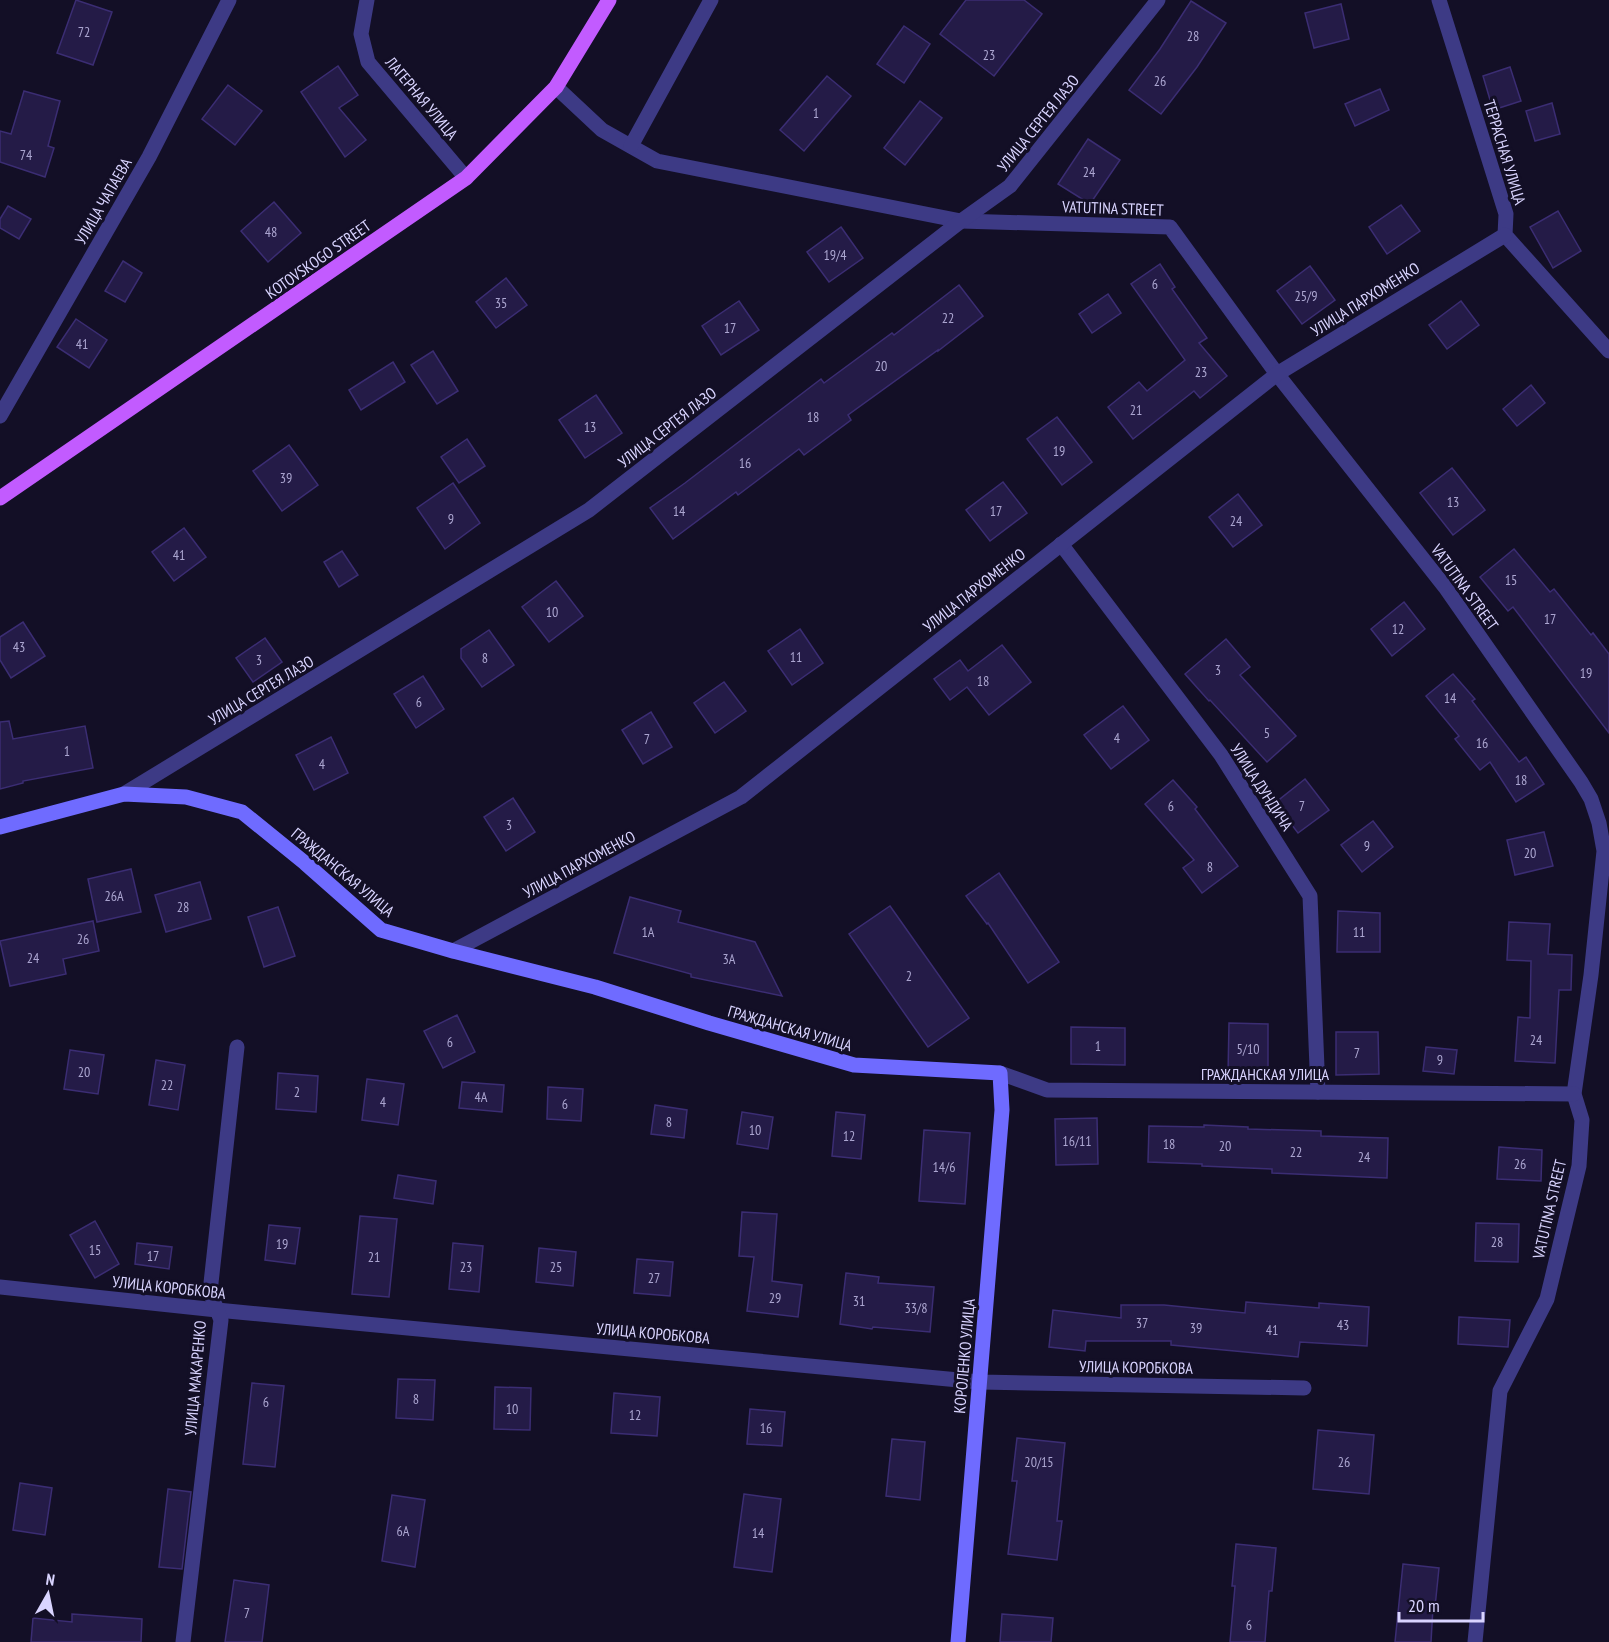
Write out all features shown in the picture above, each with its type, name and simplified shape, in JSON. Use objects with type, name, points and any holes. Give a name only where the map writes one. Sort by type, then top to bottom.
[{"type":"main road","name":"KOTOVSKOGO STREET","points":[[0,498],[466,178],[556,87],[609,0]]},
{"type":"street","name":"УЛИЦА ЧАПАЕВА","points":[[0,416],[149,157],[229,0]]},
{"type":"street","name":"ЛАГЕРНАЯ УЛИЦА","points":[[367,0],[361,34],[368,62],[466,178]]},
{"type":"street","points":[[631,146],[711,0]]},
{"type":"street","name":"УЛИЦА СЕРГЕЯ ЛАЗО","points":[[124,795],[589,510],[1010,186],[1158,0]]},
{"type":"street","name":"ТЕРРАСНАЯ УЛИЦА","points":[[1439,0],[1506,214],[1505,235]]},
{"type":"street","name":"VATUTINA STREET","points":[[556,87],[602,130],[657,161],[962,221],[1170,228],[1277,374],[1445,587],[1581,782],[1591,799],[1607,851],[1574,1094],[1582,1120],[1579,1166],[1547,1299],[1500,1391],[1475,1642]]},
{"type":"street","points":[[1505,235],[1609,351]]},
{"type":"street","name":"УЛИЦА ПАРХОМЕНКО","points":[[453,951],[741,797],[1277,374],[1505,235]]},
{"type":"street","name":"УЛИЦА ДУНДИЧА","points":[[1061,544],[1221,755],[1310,896],[1318,1092]]},
{"type":"street","name":"ГРАЖДАНСКАЯ УЛИЦА","points":[[0,827],[124,795],[186,797],[242,812],[305,863],[381,930],[595,987],[854,1065],[1000,1073],[1047,1090],[1574,1094]]},
{"type":"street","name":"УЛИЦА МАКАРЕНКО","points":[[183,1642],[221,1320],[210,1293],[237,1047]]},
{"type":"street","name":"КОРОЛЕНКО УЛИЦА","points":[[958,1642],[1002,1110],[1000,1073]]},
{"type":"street","name":"УЛИЦА КОРОБКОВА","points":[[0,1287],[217,1310],[980,1382],[1304,1388]]},
{"type":"building","points":[[76,0],[112,12],[93,65],[57,53]]},
{"type":"building","points":[[966,0],[1024,0],[1042,14],[994,76],[940,34]]},
{"type":"building","points":[[1191,1],[1226,23],[1197,67],[1161,114],[1129,90],[1160,49]]},
{"type":"building","points":[[1341,4],[1349,39],[1314,48],[1305,13]]},
{"type":"building","points":[[904,26],[930,44],[904,83],[877,64]]},
{"type":"building","points":[[338,66],[358,95],[339,108],[366,140],[345,157],[301,92]]},
{"type":"building","points":[[1510,67],[1521,101],[1493,110],[1483,76]]},
{"type":"building","points":[[827,76],[851,96],[804,151],[780,130]]},
{"type":"building","points":[[228,85],[262,111],[235,145],[202,119]]},
{"type":"building","points":[[1380,89],[1389,110],[1355,126],[1345,104]]},
{"type":"building","points":[[24,91],[60,101],[48,146],[54,148],[45,177],[0,162],[0,131],[11,134]]},
{"type":"building","points":[[920,101],[942,118],[905,165],[884,148]]},
{"type":"building","points":[[1552,103],[1560,134],[1535,141],[1526,111]]},
{"type":"building","points":[[1088,139],[1120,160],[1090,204],[1058,184]]},
{"type":"building","points":[[274,202],[301,233],[268,262],[241,231]]},
{"type":"building","points":[[1401,205],[1420,231],[1387,254],[1369,227]]},
{"type":"building","points":[[8,206],[31,219],[19,239],[0,228],[0,219]]},
{"type":"building","points":[[1558,211],[1581,251],[1553,268],[1530,227]]},
{"type":"building","points":[[841,227],[863,258],[829,282],[807,252]]},
{"type":"building","points":[[123,261],[142,273],[125,302],[105,291]]},
{"type":"building","points":[[1160,264],[1175,287],[1172,289],[1207,338],[1199,343],[1227,376],[1200,398],[1194,391],[1133,439],[1108,407],[1139,382],[1147,391],[1185,360],[1131,284]]},
{"type":"building","points":[[1310,266],[1335,300],[1302,324],[1277,291]]},
{"type":"building","points":[[506,278],[527,305],[496,328],[476,302]]},
{"type":"building","points":[[959,285],[983,316],[848,415],[851,420],[804,455],[799,449],[738,495],[736,492],[673,539],[650,508],[821,379],[824,383],[892,333],[894,335]]},
{"type":"building","points":[[1108,294],[1121,313],[1092,333],[1079,314]]},
{"type":"building","points":[[739,301],[759,330],[721,355],[702,326]]},
{"type":"building","points":[[1461,301],[1479,325],[1447,349],[1429,325]]},
{"type":"building","points":[[76,319],[107,340],[89,368],[57,347]]},
{"type":"building","points":[[433,351],[458,391],[437,404],[411,365]]},
{"type":"building","points":[[393,362],[405,382],[361,410],[349,390]]},
{"type":"building","points":[[1531,385],[1545,403],[1517,426],[1503,409]]},
{"type":"building","points":[[596,395],[622,433],[585,458],[559,420]]},
{"type":"building","points":[[1057,417],[1092,462],[1062,485],[1027,439]]},
{"type":"building","points":[[467,439],[485,466],[459,483],[441,457]]},
{"type":"building","points":[[289,445],[318,485],[282,511],[253,471]]},
{"type":"building","points":[[1452,468],[1485,510],[1453,535],[1420,493]]},
{"type":"building","points":[[1003,482],[1027,513],[990,541],[966,510]]},
{"type":"building","points":[[453,483],[480,523],[445,549],[417,508]]},
{"type":"building","points":[[1238,494],[1262,525],[1233,547],[1209,517]]},
{"type":"building","points":[[184,528],[206,557],[174,581],[152,552]]},
{"type":"building","points":[[1514,549],[1550,592],[1554,589],[1609,654],[1609,733],[1513,607],[1508,611],[1480,577]]},
{"type":"building","points":[[342,551],[358,575],[339,587],[324,562]]},
{"type":"building","points":[[556,581],[583,616],[549,642],[522,607]]},
{"type":"building","points":[[1404,602],[1425,629],[1392,656],[1371,629]]},
{"type":"building","points":[[23,622],[45,656],[11,678],[0,660],[0,637]]},
{"type":"building","points":[[800,629],[823,663],[792,685],[768,651]]},
{"type":"building","points":[[489,630],[514,665],[482,687],[461,658],[461,649]]},
{"type":"building","points":[[265,638],[282,662],[253,682],[236,658]]},
{"type":"building","points":[[1226,639],[1250,667],[1240,675],[1296,736],[1267,762],[1185,674]]},
{"type":"building","points":[[1002,645],[1031,682],[989,715],[967,687],[950,700],[934,679],[960,660],[968,671]]},
{"type":"building","points":[[1453,674],[1475,699],[1472,701],[1519,762],[1526,757],[1544,784],[1516,802],[1490,762],[1480,770],[1455,739],[1459,736],[1426,696]]},
{"type":"building","points":[[423,676],[444,709],[416,728],[394,694]]},
{"type":"building","points":[[724,682],[746,711],[715,733],[694,703]]},
{"type":"building","points":[[1123,706],[1149,740],[1111,769],[1084,735]]},
{"type":"building","points":[[651,712],[672,747],[643,764],[622,730]]},
{"type":"building","points":[[9,721],[13,739],[85,726],[93,768],[23,781],[23,783],[0,789],[0,722]]},
{"type":"building","points":[[331,737],[348,773],[314,790],[296,755]]},
{"type":"building","points":[[1305,779],[1329,810],[1298,833],[1275,803]]},
{"type":"building","points":[[1173,780],[1197,807],[1195,809],[1238,866],[1202,893],[1183,868],[1194,860],[1145,804]]},
{"type":"building","points":[[513,798],[535,832],[506,851],[484,817]]},
{"type":"building","points":[[1373,821],[1393,847],[1362,872],[1341,845]]},
{"type":"building","points":[[1544,832],[1553,866],[1515,875],[1507,840]]},
{"type":"building","points":[[131,869],[141,912],[97,922],[88,879]]},
{"type":"building","points":[[999,873],[1059,962],[1028,983],[988,923],[966,896]]},
{"type":"building","points":[[200,882],[211,919],[166,932],[155,895]]},
{"type":"building","points":[[630,897],[681,911],[678,922],[755,942],[782,996],[691,977],[691,974],[614,953]]},
{"type":"building","points":[[890,906],[969,1018],[928,1047],[849,934]]},
{"type":"building","points":[[278,907],[295,956],[264,967],[248,917]]},
{"type":"building","points":[[1338,911],[1380,913],[1380,952],[1337,952]]},
{"type":"building","points":[[93,921],[99,951],[63,959],[66,974],[10,986],[0,941]]},
{"type":"building","points":[[1509,922],[1550,924],[1548,954],[1572,955],[1571,990],[1559,990],[1555,1063],[1515,1061],[1518,1017],[1530,1018],[1531,961],[1507,960]]},
{"type":"building","points":[[457,1015],[475,1052],[443,1068],[424,1031]]},
{"type":"building","points":[[1229,1023],[1268,1024],[1268,1075],[1228,1074]]},
{"type":"building","points":[[1071,1027],[1125,1028],[1125,1065],[1071,1064]]},
{"type":"building","points":[[1336,1032],[1378,1032],[1379,1074],[1336,1075]]},
{"type":"building","points":[[1426,1047],[1457,1050],[1454,1074],[1423,1071]]},
{"type":"building","points":[[70,1050],[104,1055],[98,1094],[64,1089]]},
{"type":"building","points":[[156,1060],[185,1065],[178,1110],[149,1105]]},
{"type":"building","points":[[278,1073],[318,1076],[316,1112],[276,1109]]},
{"type":"building","points":[[367,1079],[404,1084],[398,1125],[362,1120]]},
{"type":"building","points":[[462,1082],[504,1085],[502,1112],[459,1108]]},
{"type":"building","points":[[548,1087],[583,1089],[581,1121],[547,1119]]},
{"type":"building","points":[[655,1105],[687,1110],[684,1138],[651,1134]]},
{"type":"building","points":[[742,1112],[773,1117],[768,1149],[737,1144]]},
{"type":"building","points":[[836,1112],[865,1115],[861,1159],[832,1156]]},
{"type":"building","points":[[1097,1118],[1098,1164],[1056,1165],[1055,1119]]},
{"type":"building","points":[[1204,1125],[1321,1131],[1321,1136],[1388,1138],[1387,1178],[1272,1173],[1272,1169],[1148,1162],[1149,1126],[1204,1127]]},
{"type":"building","points":[[924,1130],[970,1133],[965,1204],[919,1201]]},
{"type":"building","points":[[1499,1147],[1542,1150],[1541,1181],[1497,1179]]},
{"type":"building","points":[[398,1175],[436,1181],[433,1204],[394,1198]]},
{"type":"building","points":[[742,1212],[777,1214],[772,1281],[802,1285],[798,1317],[747,1311],[754,1257],[739,1256]]},
{"type":"building","points":[[360,1216],[397,1219],[389,1297],[352,1294]]},
{"type":"building","points":[[95,1221],[119,1264],[95,1278],[70,1235]]},
{"type":"building","points":[[1476,1223],[1519,1224],[1518,1262],[1475,1261]]},
{"type":"building","points":[[269,1225],[300,1228],[295,1264],[265,1260]]},
{"type":"building","points":[[137,1243],[172,1247],[169,1269],[135,1264]]},
{"type":"building","points":[[453,1243],[483,1246],[479,1292],[449,1289]]},
{"type":"building","points":[[539,1248],[576,1252],[573,1286],[536,1282]]},
{"type":"building","points":[[637,1259],[673,1262],[670,1296],[634,1293]]},
{"type":"building","points":[[846,1273],[879,1277],[878,1283],[934,1287],[930,1332],[873,1327],[872,1329],[840,1324]]},
{"type":"building","points":[[1246,1302],[1319,1308],[1319,1303],[1369,1307],[1367,1346],[1300,1342],[1298,1357],[1171,1345],[1171,1341],[1086,1341],[1085,1351],[1049,1347],[1053,1310],[1121,1318],[1121,1305],[1164,1305],[1245,1313]]},
{"type":"building","points":[[1459,1317],[1510,1320],[1508,1347],[1458,1344]]},
{"type":"building","points":[[398,1379],[435,1380],[433,1420],[396,1418]]},
{"type":"building","points":[[252,1383],[284,1386],[275,1467],[243,1464]]},
{"type":"building","points":[[495,1387],[531,1388],[530,1430],[494,1429]]},
{"type":"building","points":[[614,1393],[660,1397],[657,1436],[611,1433]]},
{"type":"building","points":[[750,1409],[785,1412],[782,1446],[747,1444]]},
{"type":"building","points":[[1318,1430],[1374,1435],[1369,1494],[1313,1489]]},
{"type":"building","points":[[1017,1438],[1065,1443],[1057,1521],[1062,1521],[1057,1560],[1008,1554],[1017,1481],[1012,1481]]},
{"type":"building","points":[[892,1439],[925,1442],[920,1500],[886,1496]]},
{"type":"building","points":[[20,1483],[52,1488],[45,1535],[13,1530]]},
{"type":"building","points":[[168,1489],[191,1492],[182,1569],[159,1567]]},
{"type":"building","points":[[744,1494],[781,1499],[772,1572],[734,1567]]},
{"type":"building","points":[[392,1495],[425,1500],[415,1567],[382,1561]]},
{"type":"building","points":[[1236,1544],[1276,1548],[1272,1591],[1269,1591],[1265,1642],[1230,1642]]},
{"type":"building","points":[[1403,1564],[1439,1568],[1431,1642],[1395,1642]]},
{"type":"building","points":[[234,1580],[269,1585],[262,1642],[225,1642]]},
{"type":"building","points":[[72,1614],[142,1619],[141,1642],[31,1642],[33,1618],[72,1622]]},
{"type":"building","points":[[1002,1614],[1053,1618],[1051,1642],[1000,1642]]}]
